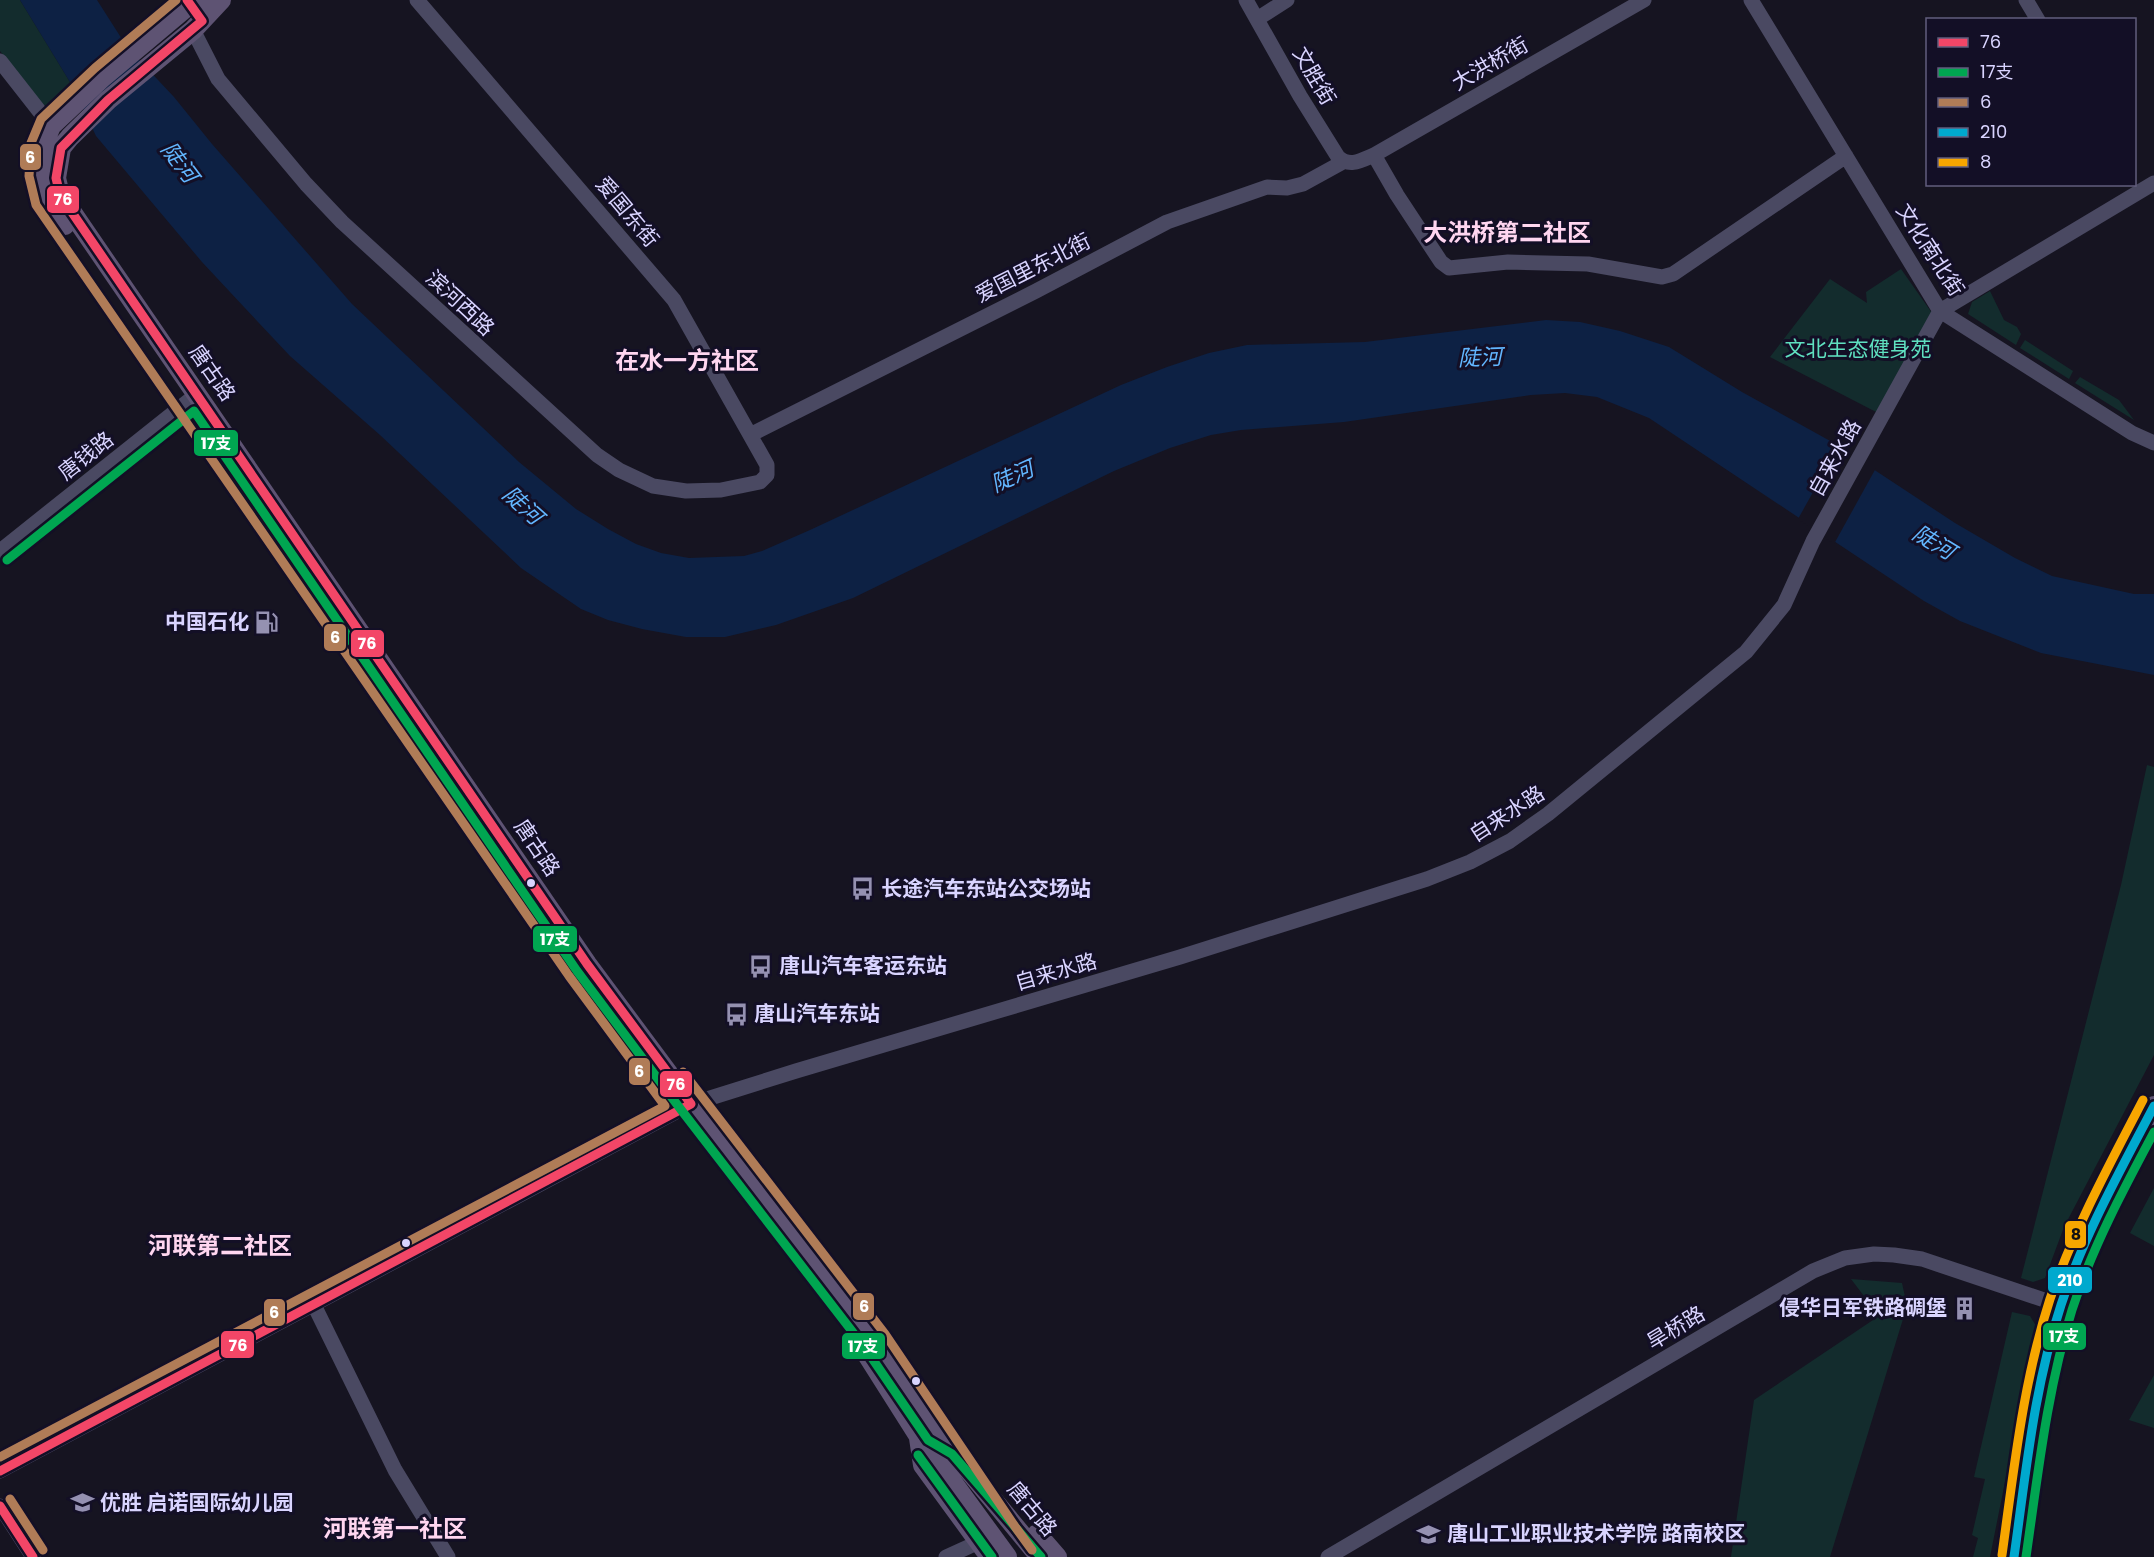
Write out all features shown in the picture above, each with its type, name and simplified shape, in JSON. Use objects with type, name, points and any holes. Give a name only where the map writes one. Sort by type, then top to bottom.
[{"type":"main road","points":[[197,26],[221,0]]},
{"type":"main road","points":[[51,126],[103,77],[192,1]]},
{"type":"main road","name":"唐古路","points":[[197,26],[108,100],[61,148],[57,178],[60,195],[193,398],[579,969],[875,1341],[928,1433],[999,1544],[1040,1557]]},
{"type":"main road","name":"唐古路","points":[[51,126],[43,145],[41,177],[47,200],[193,398]]},
{"type":"main road","points":[[2026,1557],[2049,1390],[2066,1307],[2080,1254],[2154,1106]]},
{"type":"main road","points":[[2014,1557],[2039,1387],[2066,1307],[2154,1132]]},
{"type":"main road","points":[[1023,1557],[999,1544],[923,1465],[928,1433],[960,1445],[1057,1557]]},
{"type":"street","name":"爱国东街","points":[[417,0],[674,300],[767,465],[767,475]]},
{"type":"street","name":"文胜街","points":[[1246,0],[1300,96],[1349,163]]},
{"type":"street","points":[[1257,19],[1287,0]]},
{"type":"street","name":"大洪桥街","points":[[1349,163],[1374,155],[1644,0]]},
{"type":"street","name":"文化南北街","points":[[1751,0],[1940,311],[2132,433],[2154,443]]},
{"type":"street","points":[[2026,0],[2037,18]]},
{"type":"street","name":"滨河西路","points":[[192,1],[197,26],[218,79],[320,200],[478,348],[597,455],[620,470],[653,486],[686,491],[721,490],[760,482],[767,475]]},
{"type":"street","points":[[0,61],[51,126]]},
{"type":"street","points":[[1374,155],[1396,195],[1441,262],[1449,268],[1508,262],[1588,264],[1662,278],[1673,274],[1846,156]]},
{"type":"street","name":"爱国里东北街","points":[[750,435],[1036,291],[1167,222],[1267,187],[1287,188],[1303,184],[1349,163]]},
{"type":"street","points":[[1940,311],[2137,188],[2154,183]]},
{"type":"street","name":"自来水路","points":[[0,1471],[687,1107],[807,1067],[1180,957],[1427,879],[1470,862],[1510,842],[1548,814],[1746,651],[1784,605],[1813,541],[1940,311]]},
{"type":"street","name":"唐钱路","points":[[0,551],[193,398]]},
{"type":"street","name":"旱桥路","points":[[1328,1557],[1813,1271],[1845,1258],[1874,1254],[1922,1259],[2066,1307]]},
{"type":"street","points":[[314,1305],[395,1470],[448,1557]]},
{"type":"street","points":[[0,1506],[33,1557]]},
{"type":"street","points":[[946,1557],[999,1544]]},
{"type":"green space","points":[[0,0],[20,0],[73,87],[50,106],[43,105],[0,51]]},
{"type":"green space","name":"文北生态健身苑","points":[[1901,269],[1932,313],[1878,413],[1770,357],[1830,279],[1867,303],[1866,292]]},
{"type":"green space","points":[[1990,291],[2004,320],[2017,327],[2021,334],[2016,345],[1968,314],[1972,302]]},
{"type":"green space","points":[[2025,340],[2073,371],[2069,379],[2020,348]]},
{"type":"green space","points":[[2080,377],[2119,400],[2134,420],[2075,383]]},
{"type":"green space","points":[[2147,765],[2154,767],[2154,1055],[2064,1227],[2045,1278],[2033,1282],[2021,1278],[2121,885]]},
{"type":"green space","points":[[2154,1188],[2154,1246],[2130,1233]]},
{"type":"green space","points":[[1851,1279],[1902,1283],[1907,1306],[1830,1557],[1731,1557],[1754,1400],[1879,1316]]},
{"type":"green space","points":[[2012,1312],[2030,1316],[2036,1326],[1990,1557],[1973,1557],[1978,1538],[1972,1535],[1985,1479],[1974,1477]]},
{"type":"green space","points":[[2154,1375],[2154,1428],[2129,1420]]},
{"type":"water","name":"陡河","points":[[20,0],[97,0],[127,47],[174,97],[212,144],[352,304],[519,462],[576,509],[636,544],[661,553],[689,558],[744,556],[762,551],[1121,385],[1209,353],[1247,345],[1365,342],[1546,320],[1580,322],[1620,331],[1669,347],[1742,392],[1832,442],[1955,523],[2015,558],[2052,576],[2134,594],[2154,594],[2154,675],[2041,653],[1960,621],[1924,601],[1649,418],[1597,397],[1565,393],[1531,395],[1344,422],[1241,430],[1211,435],[1170,448],[1114,471],[853,598],[776,625],[725,637],[686,637],[608,620],[581,609],[521,568],[380,435],[290,356],[202,262],[96,136],[73,87]]},
{"type":"pier","points":[[1840,444],[1876,468],[1834,544],[1798,519]]},
{"type":"transit line","name":"6","points":[[0,1457],[665,1106],[569,976],[36,205],[29,176],[31,143],[41,119],[95,68],[176,0]]},
{"type":"transit line","name":"76","points":[[0,1471],[691,1104],[587,964],[60,195],[56,178],[61,148],[108,100],[202,21],[187,0]]},
{"type":"transit line","name":"17支","points":[[7,560],[194,411],[577,971],[865,1348],[928,1440],[952,1454],[1041,1557]]},
{"type":"transit line","name":"6","points":[[683,1072],[885,1334],[1032,1550]]},
{"type":"transit line","name":"8","points":[[2002,1555],[2026,1394],[2050,1299],[2081,1223],[2143,1100]]},
{"type":"transit line","name":"210","points":[[2014,1557],[2037,1398],[2061,1305],[2092,1228],[2154,1106]]},
{"type":"transit line","name":"17支","points":[[2026,1557],[2050,1401],[2072,1310],[2099,1242],[2154,1132]]},
{"type":"transit line","name":"17支","points":[[918,1455],[992,1557]]},
{"type":"transit line","name":"6","points":[[10,1499],[43,1550]]},
{"type":"transit line","name":"76","points":[[0,1506],[33,1557]]},
{"type":"place","name":"中国石化","points":[[267,622]]},
{"type":"place","name":"长途汽车东站公交场站","points":[[863,889]]},
{"type":"place","name":"唐山汽车客运东站","points":[[761,966]]},
{"type":"place","name":"唐山汽车东站","points":[[736,1014]]},
{"type":"place","name":"侵华日军铁路碉堡","points":[[1965,1308]]},
{"type":"place","name":"优胜 启诺国际幼儿园","points":[[82,1503]]},
{"type":"place","name":"唐山工业职业技术学院 路南校区","points":[[1429,1534]]},
{"type":"district","name":"大洪桥第二社区","points":[[1507,233]]},
{"type":"district","name":"在水一方社区","points":[[687,361]]},
{"type":"district","name":"河联第二社区","points":[[220,1246]]},
{"type":"district","name":"河联第一社区","points":[[395,1529]]}]
